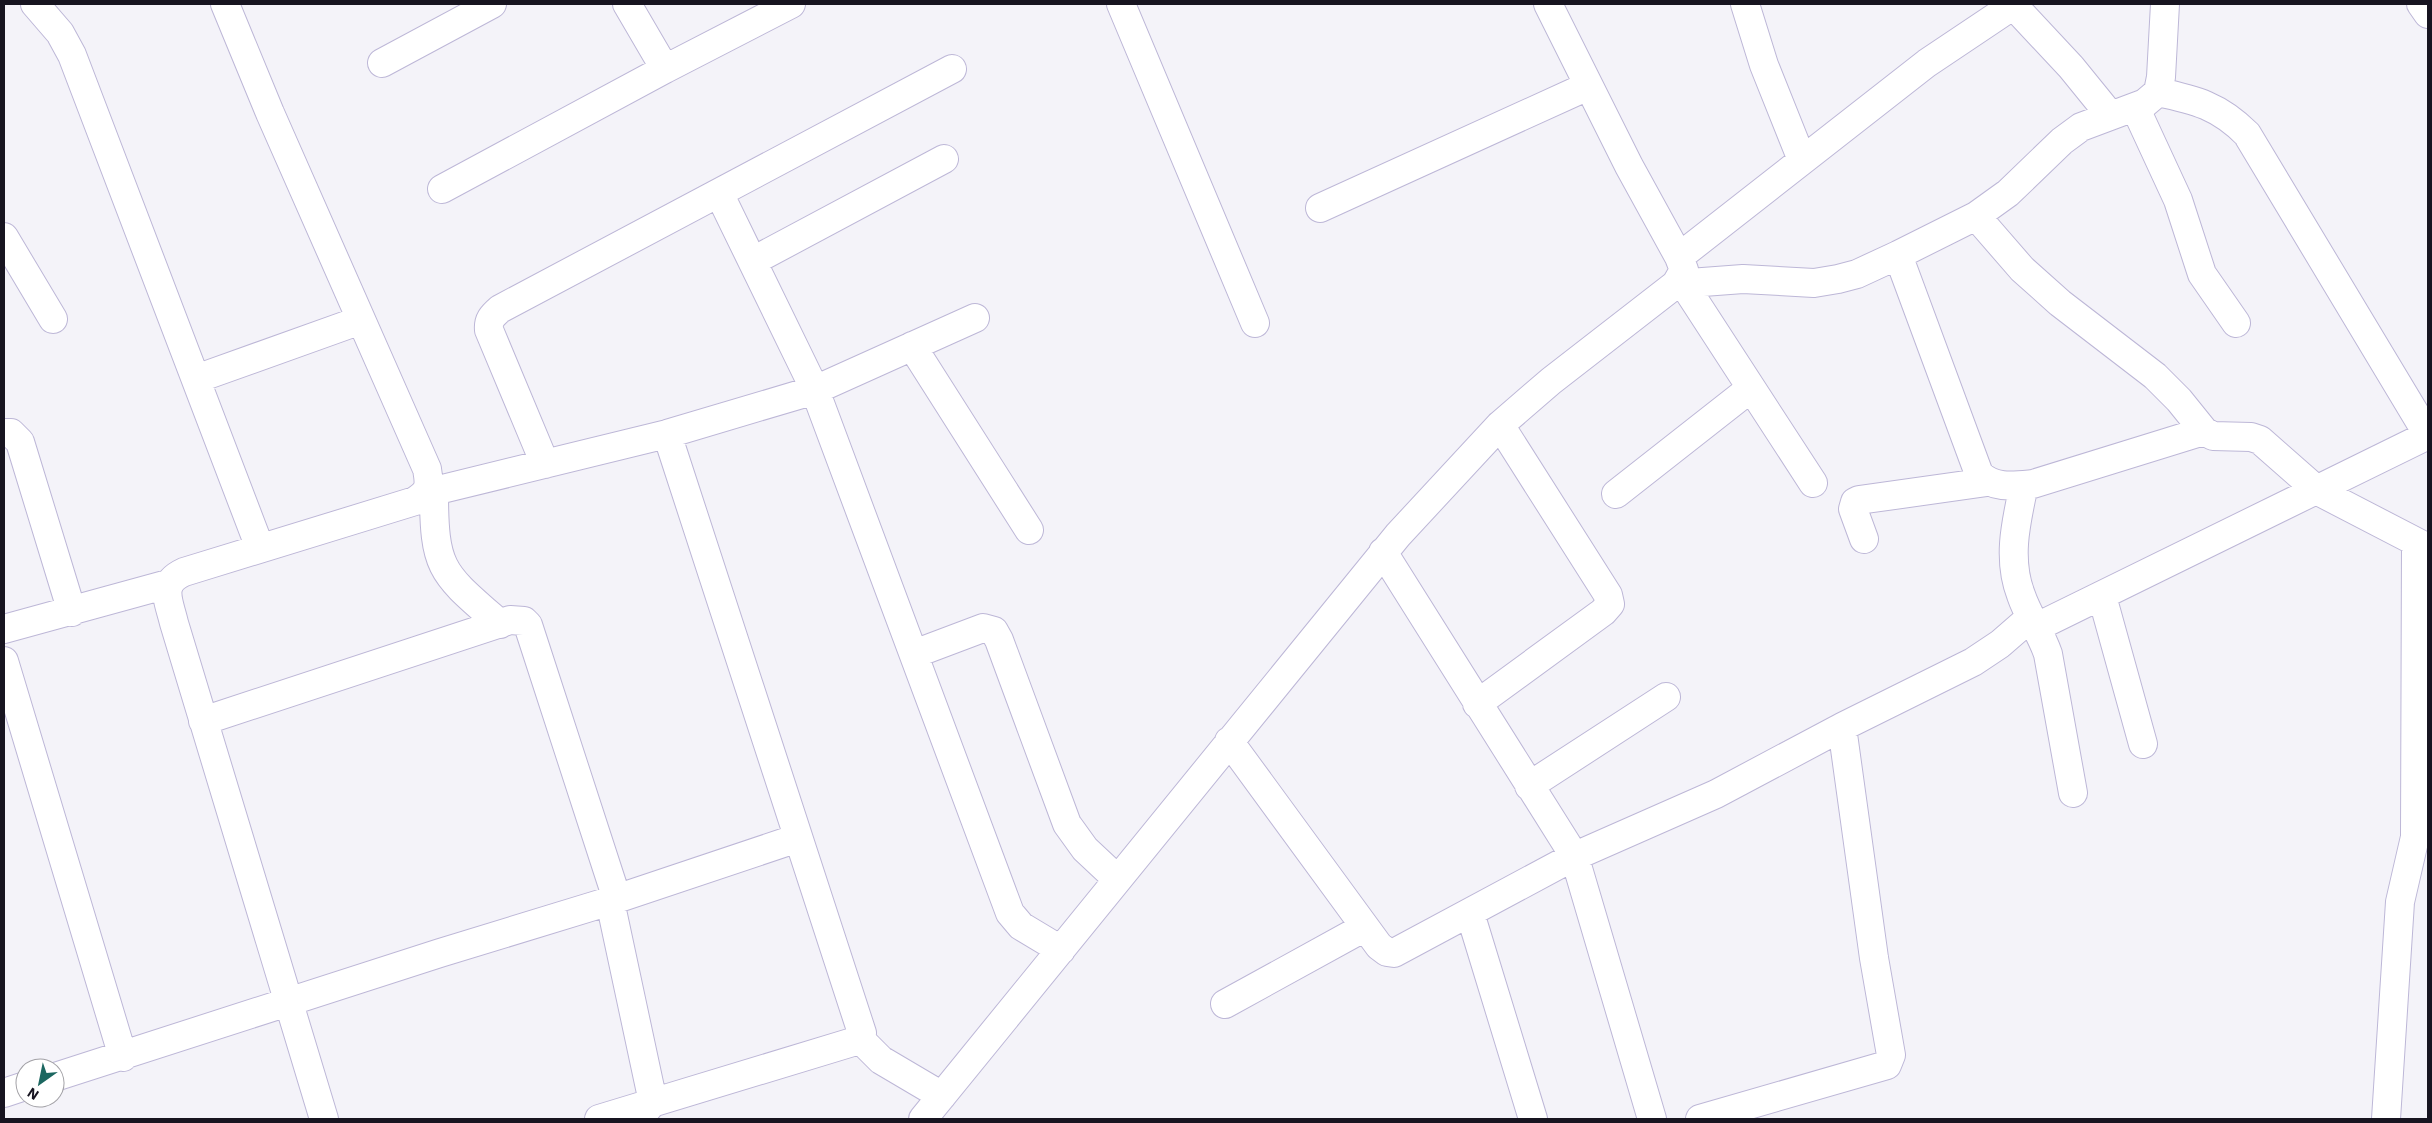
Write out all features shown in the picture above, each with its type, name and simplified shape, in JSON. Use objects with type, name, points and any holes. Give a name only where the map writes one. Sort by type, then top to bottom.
[{"type":"street","points":[[35,4],[60,32],[72,55],[260,548]]},
{"type":"street","points":[[225,4],[427,469],[434,532],[438,552],[446,573],[457,586],[500,624]]},
{"type":"street","points":[[382,64],[492,4]]},
{"type":"street","points":[[627,4],[665,69]]},
{"type":"street","points":[[442,189],[665,69],[791,4]]},
{"type":"street","points":[[1121,4],[1255,323]]},
{"type":"street","points":[[923,1119],[1383,552],[1500,426],[1551,381],[1679,283],[1684,270],[1679,257],[1588,86],[1548,4]]},
{"type":"street","points":[[1745,4],[1764,66],[1802,160]]},
{"type":"street","points":[[1679,283],[1743,278],[1814,283],[1857,274],[1976,216],[2008,193],[2062,141],[2081,127],[2145,103],[2158,92],[2161,77],[2165,4]]},
{"type":"street","points":[[2421,4],[2428,14]]},
{"type":"street","points":[[1679,257],[1927,63],[2006,6],[2071,67],[2123,111],[2178,200],[2202,274],[2236,322]]},
{"type":"street","points":[[545,464],[490,330],[488,323],[492,315],[500,309],[952,69]]},
{"type":"street","points":[[1320,208],[1588,86]]},
{"type":"street","points":[[1229,741],[1379,946],[1387,952],[1394,953],[1573,857],[1716,794],[1842,727],[1973,662],[2034,622],[2102,596],[2318,491],[2428,435],[2246,134],[2231,119],[2217,109],[2198,101],[2158,92]]},
{"type":"street","points":[[753,261],[944,159]]},
{"type":"street","points":[[719,193],[815,390],[1010,913],[1021,926],[1061,950]]},
{"type":"street","points":[[1976,216],[2022,269],[2060,303],[2155,376],[2179,400],[2204,431],[2212,436],[2251,437],[2260,440],[2318,491],[2422,546],[2415,837],[2400,902],[2386,1119]]},
{"type":"street","points":[[4,237],[52,319]]},
{"type":"street","points":[[1898,255],[1979,474],[1987,482]]},
{"type":"street","points":[[1679,283],[1751,388],[1813,484]]},
{"type":"street","points":[[4,629],[72,612],[168,584],[174,577],[184,572],[415,501],[430,493],[667,434],[815,390],[975,318]]},
{"type":"street","points":[[196,379],[361,320]]},
{"type":"street","points":[[912,346],[1029,530]]},
{"type":"street","points":[[1616,494],[1751,388]]},
{"type":"street","points":[[1477,704],[1603,612],[1610,604],[1608,595],[1500,426]]},
{"type":"street","points":[[1864,538],[1853,510],[1855,502],[1859,500],[1987,482],[2010,487],[2024,485],[2204,431]]},
{"type":"street","points":[[4,433],[11,433],[20,442],[72,612]]},
{"type":"street","points":[[667,434],[859,1023],[862,1033],[860,1038]]},
{"type":"street","points":[[2024,485],[2013,540],[2013,560],[2020,595],[2043,640],[2052,676],[2072,793]]},
{"type":"street","points":[[1383,552],[1573,857],[1589,898],[1652,1119]]},
{"type":"street","points":[[168,584],[167,594],[174,623],[324,1119]]},
{"type":"street","points":[[2102,596],[2143,744]]},
{"type":"street","points":[[203,721],[500,624],[517,619],[524,620],[528,625],[613,900],[646,1111]]},
{"type":"street","points":[[914,654],[983,628],[989,628],[994,632],[999,640],[1067,824],[1085,849],[1117,879]]},
{"type":"street","points":[[4,661],[14,730],[123,1057]]},
{"type":"street","points":[[1529,786],[1666,698]]},
{"type":"street","points":[[1700,1119],[1887,1065],[1891,1055],[1874,958],[1842,727]]},
{"type":"street","points":[[65,1074],[613,900],[798,838]]},
{"type":"street","points":[[1470,913],[1533,1119]]},
{"type":"street","points":[[1225,1004],[1365,927]]},
{"type":"street","points":[[860,1038],[881,1060],[942,1096]]},
{"type":"street","points":[[599,1119],[646,1111],[860,1038]]}]
